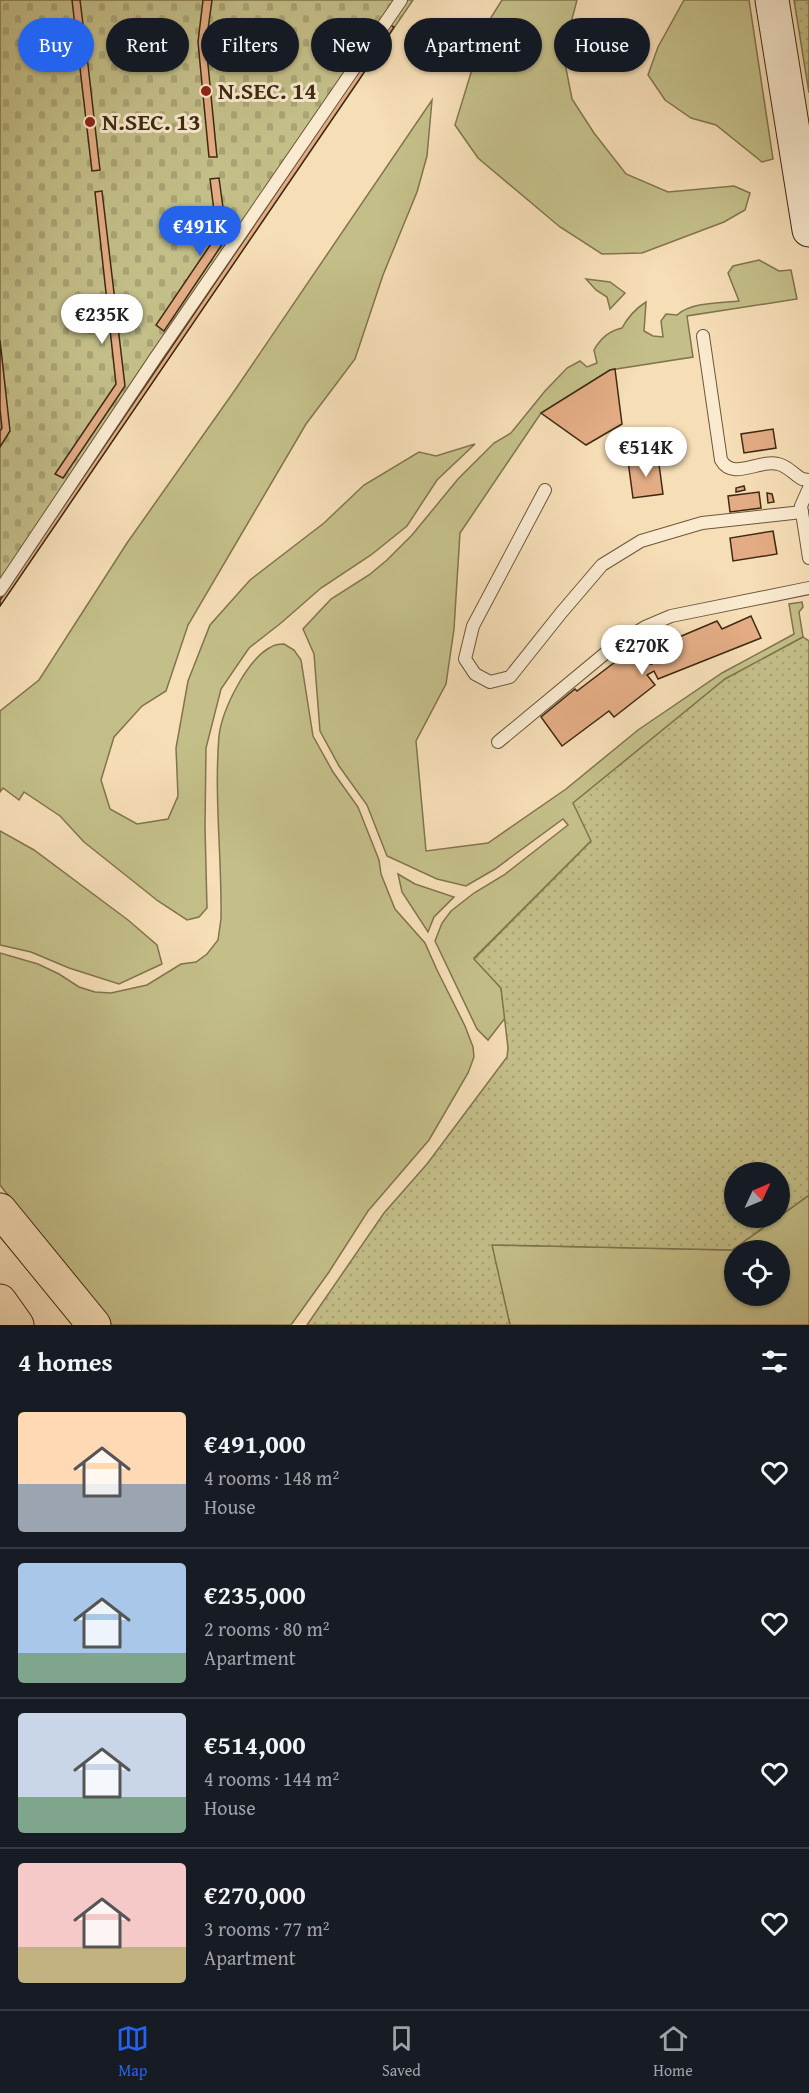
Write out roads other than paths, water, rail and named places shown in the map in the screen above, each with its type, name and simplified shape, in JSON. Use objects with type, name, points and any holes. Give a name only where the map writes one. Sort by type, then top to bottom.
[{"type":"highway","points":[[0,1210],[94,1325]]},
{"type":"highway","points":[[0,1232],[70,1325]]},
{"type":"highway","points":[[0,1301],[17,1325]]},
{"type":"street","points":[[772,0],[809,230]]},
{"type":"lane","points":[[2,583],[401,0]]},
{"type":"lane","points":[[703,336],[721,460],[725,466],[738,469],[777,463],[790,468],[802,479],[809,480]]},
{"type":"lane","points":[[809,488],[804,497],[802,512],[809,558]]},
{"type":"lane","points":[[545,490],[473,626],[465,659],[475,674],[490,682],[510,677],[602,565],[641,541],[702,523],[802,512]]},
{"type":"lane","points":[[498,742],[614,646],[645,627],[671,616],[809,588]]},
{"type":"place","name":"N.SEC. 14","points":[[206,91]]},
{"type":"place","name":"N.SEC. 13","points":[[90,122]]}]
